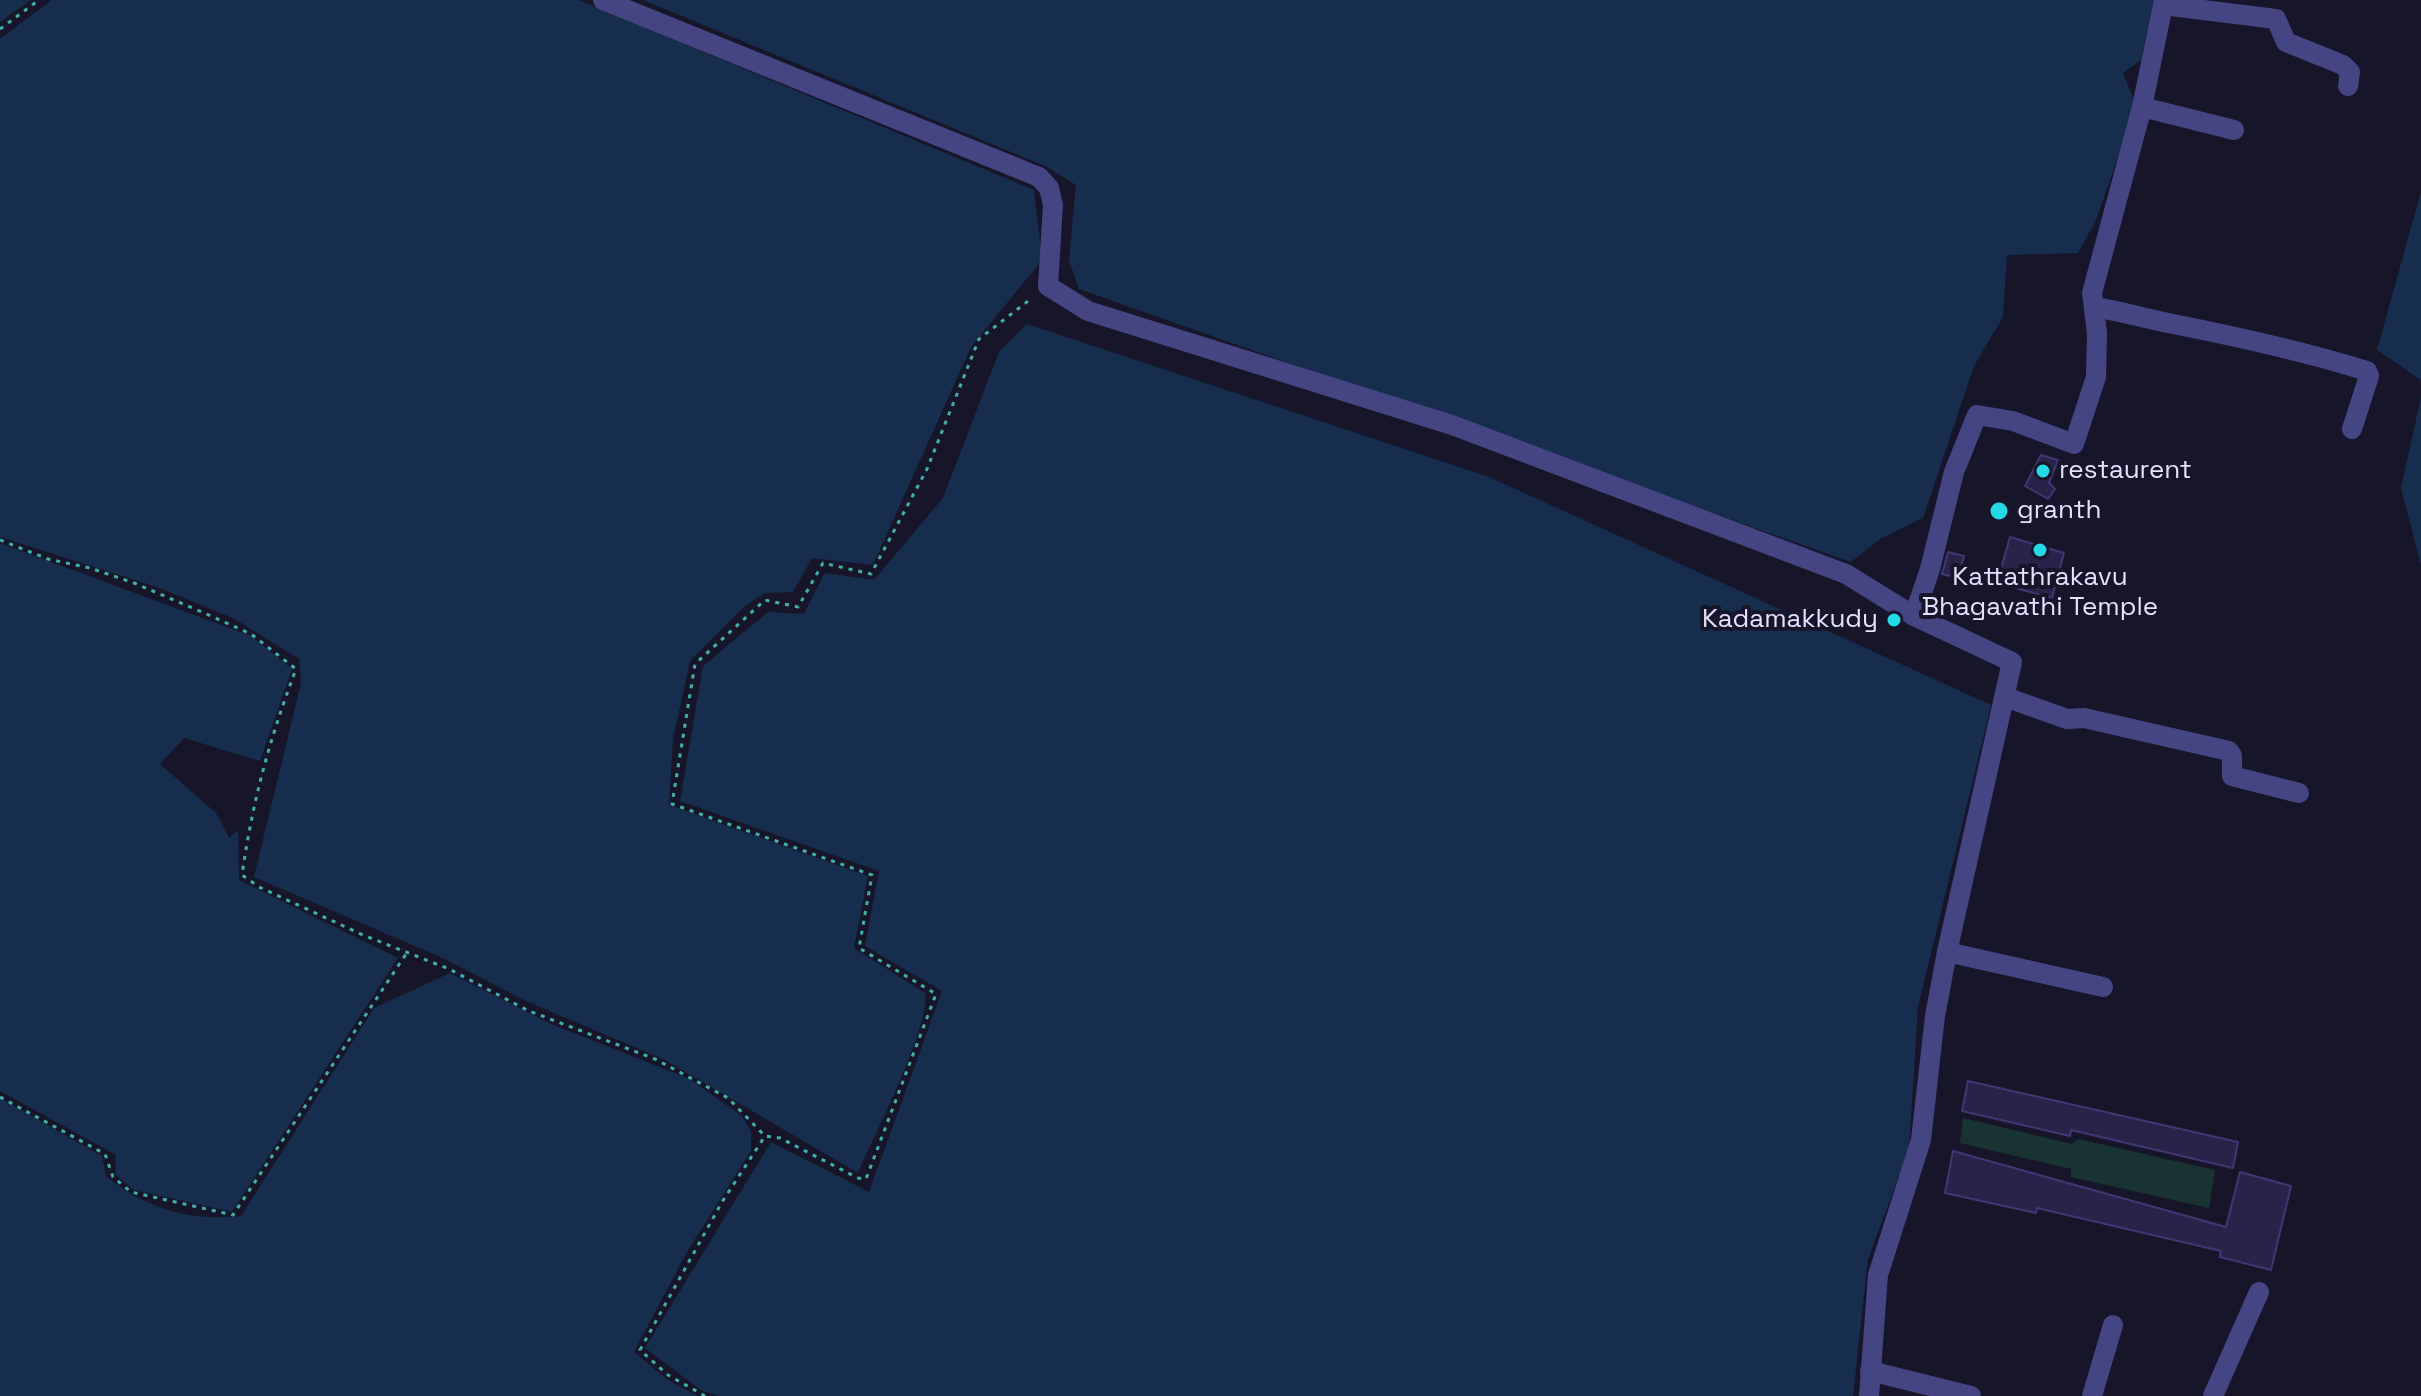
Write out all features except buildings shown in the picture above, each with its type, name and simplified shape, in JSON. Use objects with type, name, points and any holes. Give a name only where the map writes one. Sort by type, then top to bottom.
[{"type":"street","points":[[603,0],[1039,177],[1049,188],[1053,205],[1048,286],[1088,311],[1452,425],[1846,574],[1914,616],[2012,662],[1947,952],[1935,1016],[1921,1140],[1914,1171],[1878,1275],[1869,1396]]},
{"type":"street","points":[[1914,616],[1930,569],[1954,472],[1977,415],[2013,421],[2074,444],[2096,377],[2097,333],[2092,293],[2142,107],[2164,3],[2276,19],[2286,42],[2343,65],[2350,72],[2348,86]]},
{"type":"street","points":[[2142,107],[2234,130]]},
{"type":"street","points":[[2094,307],[2128,311],[2168,323],[2244,337],[2367,371],[2369,376],[2352,429]]},
{"type":"street","points":[[2005,697],[2067,719],[2084,718],[2229,751],[2232,776],[2299,793]]},
{"type":"street","points":[[1947,952],[2103,987]]},
{"type":"street","points":[[2213,1396],[2259,1292]]},
{"type":"street","points":[[2092,1396],[2113,1325]]},
{"type":"street","points":[[1870,1371],[1971,1396]]},
{"type":"path","points":[[0,29],[39,0]]},
{"type":"path","points":[[0,540],[48,559],[90,568],[134,583],[202,612],[251,634],[296,669],[263,762],[250,814],[242,875],[259,887],[363,935],[449,969],[529,1011],[655,1059],[728,1098],[765,1136],[780,1138],[858,1178],[866,1179],[936,994],[859,948],[872,875],[672,804],[695,664],[765,600],[798,607],[823,563],[871,574],[927,469],[979,339],[1048,286]]},
{"type":"path","points":[[0,1097],[105,1154],[113,1177],[131,1192],[233,1215],[408,951]]},
{"type":"path","points":[[705,1396],[668,1375],[640,1350],[722,1202],[765,1136]]},
{"type":"green space","points":[[1963,1118],[2072,1144],[2078,1139],[2215,1170],[2209,1208],[2071,1177],[2071,1169],[1960,1143]]},
{"type":"water","points":[[0,0],[31,0],[0,22]]},
{"type":"water","points":[[52,0],[579,0],[1034,190],[1042,260],[971,347],[873,565],[812,558],[793,592],[764,593],[743,608],[690,661],[673,739],[669,805],[868,876],[854,948],[925,993],[919,1030],[910,1055],[858,1173],[665,1060],[526,1001],[445,959],[254,877],[301,683],[299,659],[233,618],[157,587],[0,537],[0,39]]},
{"type":"water","points":[[643,0],[2154,0],[2141,60],[2123,73],[2136,105],[2096,220],[2078,253],[2007,255],[2003,317],[1974,366],[1923,518],[1880,539],[1851,562],[1079,289],[1069,260],[1076,185],[1045,166]]},
{"type":"water","points":[[2421,192],[2421,380],[2377,350]]},
{"type":"water","points":[[1027,324],[1489,477],[1991,705],[1918,1007],[1909,1149],[1868,1259],[1853,1396],[719,1396],[701,1390],[645,1348],[771,1142],[869,1192],[942,991],[865,946],[879,871],[680,801],[703,666],[768,612],[804,614],[825,573],[874,580],[943,498],[999,352]]},
{"type":"water","points":[[2421,397],[2421,565],[2401,488]]},
{"type":"water","points":[[0,543],[251,636],[292,669],[260,761],[184,738],[160,764],[216,813],[229,838],[238,830],[239,880],[398,958],[232,1212],[134,1190],[115,1174],[116,1155],[0,1091]]},
{"type":"water","points":[[450,973],[551,1024],[690,1079],[742,1116],[751,1131],[751,1151],[688,1250],[634,1352],[668,1380],[698,1396],[0,1396],[0,1098],[102,1156],[106,1176],[136,1197],[186,1214],[241,1216],[374,1008]]},
{"type":"place","name":"restaurent","points":[[2043,471]]},
{"type":"place","name":"granth","points":[[1999,511]]},
{"type":"place","name":"Kattathrakavu Bhagavathi Temple","points":[[2040,550]]},
{"type":"place","name":"Kadamakkudy","points":[[1894,620]]}]
